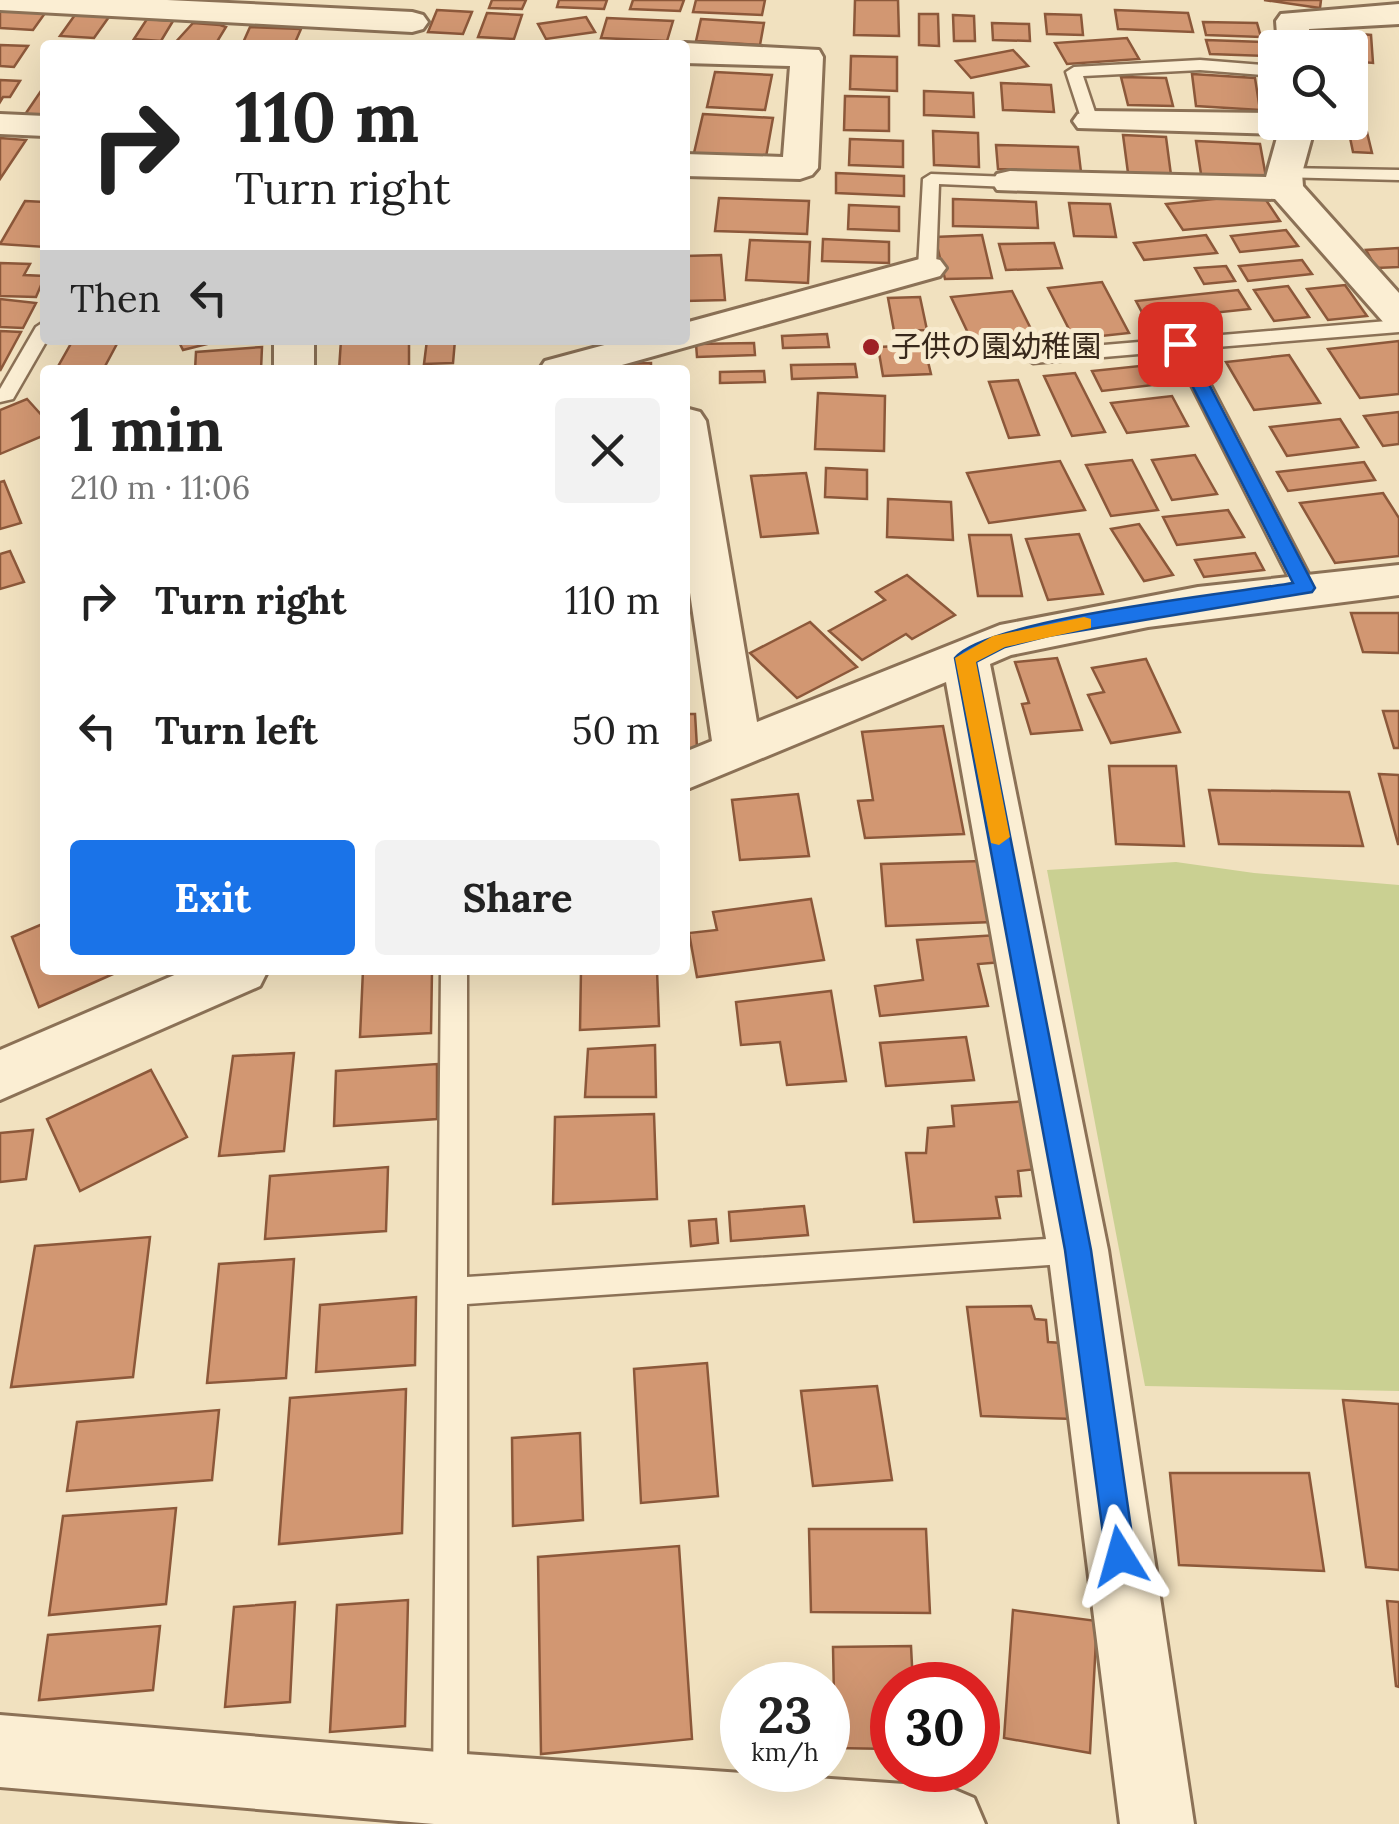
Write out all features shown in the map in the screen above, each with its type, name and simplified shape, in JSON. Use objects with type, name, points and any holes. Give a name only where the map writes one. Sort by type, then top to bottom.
[{"type":"street","points":[[0,1],[412,28]]},
{"type":"street","points":[[1293,30],[1292,21],[1399,14]]},
{"type":"street","points":[[690,53],[807,57],[800,168],[690,165]]},
{"type":"street","points":[[1090,121],[1258,123]]},
{"type":"street","points":[[0,124],[40,126]]},
{"type":"street","points":[[1284,180],[1295,140]]},
{"type":"street","points":[[1010,182],[1284,180]]},
{"type":"street","points":[[1284,180],[1399,316]]},
{"type":"street","points":[[690,334],[926,268]]},
{"type":"street","points":[[578,365],[652,345]]},
{"type":"street","points":[[690,452],[738,751]]},
{"type":"street","points":[[690,770],[1000,641],[1305,588],[1399,580]]},
{"type":"street","points":[[965,658],[1078,1250],[1157,1824]]},
{"type":"street","points":[[0,1076],[229,975]]},
{"type":"street","points":[[0,1751],[876,1823],[948,1824]]},
{"type":"lane","points":[[1090,121],[1074,72],[1200,66],[1258,70]]},
{"type":"lane","points":[[1284,180],[1399,175]]},
{"type":"lane","points":[[926,268],[931,179],[1010,182]]},
{"type":"lane","points":[[1034,357],[1399,326]]},
{"type":"lane","points":[[0,396],[6,394],[40,336]]},
{"type":"lane","points":[[1180,344],[1305,588]]},
{"type":"lane","points":[[450,1789],[454,975]]},
{"type":"lane","points":[[454,1291],[1078,1250]]},
{"type":"green space","points":[[1176,862],[1399,885],[1399,1391],[1145,1386],[1047,870]]},
{"type":"building","points":[[492,0],[526,0],[522,9],[489,8]]},
{"type":"building","points":[[559,0],[607,0],[604,9],[557,7]]},
{"type":"building","points":[[633,0],[684,0],[680,11],[630,9]]},
{"type":"building","points":[[696,0],[765,0],[762,15],[693,12]]},
{"type":"building","points":[[855,0],[898,0],[899,36],[854,35]]},
{"type":"building","points":[[1264,0],[1321,0],[1320,8]]},
{"type":"building","points":[[0,7],[48,9],[33,30],[0,28]]},
{"type":"building","points":[[437,10],[472,12],[463,34],[428,32]]},
{"type":"building","points":[[1115,10],[1188,13],[1193,32],[1118,29]]},
{"type":"building","points":[[77,12],[111,14],[94,38],[60,36]]},
{"type":"building","points":[[487,13],[522,15],[514,39],[478,37]]},
{"type":"building","points":[[919,14],[938,14],[939,46],[919,45]]},
{"type":"building","points":[[1045,14],[1081,15],[1083,35],[1047,34]]},
{"type":"building","points":[[953,15],[974,16],[975,41],[954,41]]},
{"type":"building","points":[[586,17],[595,32],[546,39],[538,24]]},
{"type":"building","points":[[607,18],[673,21],[667,40],[601,38]]},
{"type":"building","points":[[147,19],[173,21],[162,40],[134,39]]},
{"type":"building","points":[[701,19],[764,23],[760,45],[696,41]]},
{"type":"building","points":[[1203,22],[1257,23],[1259,30],[1258,37],[1206,35]]},
{"type":"building","points":[[193,23],[226,27],[218,40],[178,40]]},
{"type":"building","points":[[992,23],[1029,24],[1030,41],[993,40]]},
{"type":"building","points":[[250,27],[301,29],[296,40],[244,40]]},
{"type":"building","points":[[1368,35],[1371,35],[1373,63],[1368,63]]},
{"type":"building","points":[[1127,38],[1139,59],[1067,64],[1055,43]]},
{"type":"building","points":[[1206,40],[1258,42],[1258,56],[1210,54]]},
{"type":"building","points":[[0,45],[28,46],[14,67],[0,66]]},
{"type":"building","points":[[1013,50],[1028,66],[971,78],[956,61]]},
{"type":"building","points":[[851,56],[897,57],[897,91],[850,89]]},
{"type":"building","points":[[715,72],[772,75],[765,110],[707,107]]},
{"type":"building","points":[[1192,74],[1255,78],[1258,110],[1196,106]]},
{"type":"building","points":[[1121,77],[1166,78],[1173,106],[1128,105]]},
{"type":"building","points":[[0,80],[20,81],[10,97],[3,97],[0,102]]},
{"type":"building","points":[[1001,83],[1051,85],[1054,112],[1003,110]]},
{"type":"building","points":[[924,91],[973,93],[974,117],[924,115]]},
{"type":"building","points":[[40,92],[40,118],[24,116]]},
{"type":"building","points":[[845,96],[889,97],[889,131],[844,130]]},
{"type":"building","points":[[703,114],[773,118],[766,157],[694,153]]},
{"type":"building","points":[[933,131],[978,133],[979,167],[934,165]]},
{"type":"building","points":[[1123,135],[1166,137],[1171,175],[1128,173]]},
{"type":"building","points":[[1368,136],[1372,153],[1353,152],[1351,140],[1368,140]]},
{"type":"building","points":[[0,138],[26,140],[0,179]]},
{"type":"building","points":[[850,139],[903,141],[903,167],[849,165]]},
{"type":"building","points":[[1196,141],[1260,144],[1266,177],[1201,174]]},
{"type":"building","points":[[996,145],[1078,147],[1081,172],[998,169]]},
{"type":"building","points":[[836,173],[904,176],[904,196],[836,193]]},
{"type":"building","points":[[1262,194],[1280,221],[1183,230],[1166,204]]},
{"type":"building","points":[[719,198],[809,201],[807,234],[715,231]]},
{"type":"building","points":[[953,199],[1036,202],[1038,228],[953,226]]},
{"type":"building","points":[[25,201],[40,202],[40,247],[0,244]]},
{"type":"building","points":[[1069,203],[1110,204],[1116,237],[1074,236]]},
{"type":"building","points":[[849,205],[899,207],[899,231],[848,229]]},
{"type":"building","points":[[1286,230],[1298,246],[1240,252],[1231,236]]},
{"type":"building","points":[[982,235],[992,278],[945,279],[935,237]]},
{"type":"building","points":[[1206,235],[1217,253],[1144,260],[1134,243]]},
{"type":"building","points":[[823,239],[889,242],[889,263],[822,261]]},
{"type":"building","points":[[750,240],[810,242],[808,283],[746,280]]},
{"type":"building","points":[[1054,243],[1062,268],[1006,270],[999,244]]},
{"type":"building","points":[[1399,248],[1399,267],[1376,268],[1366,250]]},
{"type":"building","points":[[721,255],[725,300],[690,301],[690,256]]},
{"type":"building","points":[[1302,260],[1312,274],[1248,281],[1239,266]]},
{"type":"building","points":[[0,263],[30,264],[24,275],[40,276],[36,297],[0,296]]},
{"type":"building","points":[[1226,266],[1235,281],[1204,284],[1195,268]]},
{"type":"building","points":[[1102,282],[1129,333],[1074,339],[1048,288]]},
{"type":"building","points":[[1345,285],[1367,316],[1328,320],[1307,289]]},
{"type":"building","points":[[1288,286],[1309,317],[1274,321],[1254,290]]},
{"type":"building","points":[[1238,290],[1250,309],[1146,320],[1136,301]]},
{"type":"building","points":[[1012,291],[1038,343],[976,350],[951,297]]},
{"type":"building","points":[[920,297],[927,330],[894,331],[888,298]]},
{"type":"building","points":[[0,299],[36,303],[23,328],[0,327]]},
{"type":"building","points":[[0,331],[21,332],[0,371]]},
{"type":"building","points":[[827,334],[829,347],[783,348],[782,336]]},
{"type":"building","points":[[1399,341],[1399,394],[1360,398],[1328,349]]},
{"type":"building","points":[[754,343],[755,355],[697,357],[696,344]]},
{"type":"building","points":[[70,345],[116,345],[106,365],[59,365]]},
{"type":"building","points":[[341,345],[409,345],[409,365],[339,365]]},
{"type":"building","points":[[426,345],[455,345],[453,363],[424,364]]},
{"type":"building","points":[[924,345],[931,374],[883,376],[878,347]]},
{"type":"building","points":[[262,347],[261,365],[195,365],[196,352]]},
{"type":"building","points":[[1289,355],[1320,403],[1254,410],[1226,362]]},
{"type":"building","points":[[651,363],[651,365],[581,365]]},
{"type":"building","points":[[855,364],[857,377],[792,379],[791,365]]},
{"type":"building","points":[[1159,364],[1170,383],[1102,391],[1092,371]]},
{"type":"building","points":[[764,371],[765,382],[720,383],[720,372]]},
{"type":"building","points":[[1075,373],[1105,432],[1072,436],[1044,376]]},
{"type":"building","points":[[1018,380],[1039,435],[1009,438],[989,382]]},
{"type":"building","points":[[818,393],[885,396],[884,451],[815,449]]},
{"type":"building","points":[[1172,396],[1188,426],[1127,433],[1111,403]]},
{"type":"building","points":[[27,399],[40,413],[40,437],[0,454],[0,410]]},
{"type":"building","points":[[1399,412],[1399,444],[1383,446],[1364,416]]},
{"type":"building","points":[[1340,419],[1358,447],[1287,456],[1270,427]]},
{"type":"building","points":[[1195,455],[1217,494],[1172,500],[1152,460]]},
{"type":"building","points":[[1132,460],[1158,510],[1111,516],[1086,465]]},
{"type":"building","points":[[1060,461],[1085,510],[989,523],[967,473]]},
{"type":"building","points":[[1364,462],[1375,480],[1288,491],[1277,472]]},
{"type":"building","points":[[826,468],[867,470],[867,499],[825,497]]},
{"type":"building","points":[[806,473],[818,533],[761,537],[751,476]]},
{"type":"building","points":[[4,481],[21,523],[0,529],[0,482]]},
{"type":"building","points":[[1383,493],[1399,518],[1399,556],[1335,563],[1300,503]]},
{"type":"building","points":[[888,499],[951,502],[953,540],[887,537]]},
{"type":"building","points":[[1228,510],[1244,537],[1177,545],[1163,517]]},
{"type":"building","points":[[1139,524],[1173,575],[1144,581],[1111,529]]},
{"type":"building","points":[[1079,534],[1103,594],[1048,600],[1026,539]]},
{"type":"building","points":[[969,535],[1011,535],[1022,596],[978,596]]},
{"type":"building","points":[[10,551],[24,582],[0,589],[0,554]]},
{"type":"building","points":[[1255,553],[1264,570],[1204,577],[1195,560]]},
{"type":"building","points":[[907,575],[955,615],[912,639],[906,634],[862,660],[829,631],[885,600],[876,592]]},
{"type":"building","points":[[1351,613],[1399,613],[1399,653],[1363,652]]},
{"type":"building","points":[[810,622],[857,667],[797,698],[750,653]]},
{"type":"building","points":[[1057,658],[1082,730],[1031,734],[1022,704],[1029,703],[1015,662]]},
{"type":"building","points":[[1146,659],[1180,732],[1111,743],[1088,695],[1104,692],[1092,668]]},
{"type":"building","points":[[1383,711],[1399,711],[1399,748],[1394,748]]},
{"type":"building","points":[[690,714],[695,714],[698,764],[690,764]]},
{"type":"building","points":[[943,726],[964,834],[865,838],[858,801],[873,800],[862,732]]},
{"type":"building","points":[[1109,766],[1176,766],[1184,846],[1116,844]]},
{"type":"building","points":[[1379,774],[1399,775],[1399,844],[1398,844]]},
{"type":"building","points":[[1209,790],[1349,792],[1363,846],[1219,844]]},
{"type":"building","points":[[798,794],[809,856],[740,860],[732,800]]},
{"type":"building","points":[[982,861],[992,922],[886,926],[881,864]]},
{"type":"building","points":[[811,899],[824,960],[697,977],[690,933],[717,930],[713,912]]},
{"type":"building","points":[[40,925],[40,975],[111,975],[39,1007],[12,937]]},
{"type":"building","points":[[998,935],[1002,962],[978,964],[988,1006],[880,1016],[875,986],[923,980],[917,940]]},
{"type":"building","points":[[363,975],[432,975],[431,1033],[360,1037]]},
{"type":"building","points":[[581,975],[657,975],[659,1026],[580,1030]]},
{"type":"building","points":[[831,991],[846,1081],[787,1085],[780,1042],[741,1045],[736,1002]]},
{"type":"building","points":[[966,1037],[974,1080],[886,1086],[880,1043]]},
{"type":"building","points":[[655,1045],[656,1097],[585,1097],[588,1049]]},
{"type":"building","points":[[294,1053],[284,1151],[219,1156],[233,1056]]},
{"type":"building","points":[[437,1064],[437,1119],[334,1126],[336,1071]]},
{"type":"building","points":[[151,1070],[187,1137],[80,1191],[47,1119]]},
{"type":"building","points":[[1028,1101],[1037,1169],[1018,1171],[1021,1196],[996,1197],[1000,1218],[914,1222],[906,1153],[926,1153],[928,1128],[954,1126],[952,1106]]},
{"type":"building","points":[[654,1114],[657,1199],[553,1204],[555,1117]]},
{"type":"building","points":[[33,1130],[26,1179],[0,1182],[0,1133]]},
{"type":"building","points":[[388,1167],[386,1231],[265,1239],[270,1176]]},
{"type":"building","points":[[804,1206],[808,1235],[731,1241],[729,1212]]},
{"type":"building","points":[[716,1219],[718,1243],[691,1246],[689,1221]]},
{"type":"building","points":[[150,1237],[133,1377],[11,1387],[35,1246]]},
{"type":"building","points":[[294,1259],[286,1378],[207,1383],[219,1264]]},
{"type":"building","points":[[416,1297],[415,1365],[316,1372],[320,1305]]},
{"type":"building","points":[[1031,1306],[1035,1319],[1046,1320],[1048,1342],[1062,1343],[1074,1419],[981,1416],[967,1307]]},
{"type":"building","points":[[707,1363],[718,1496],[641,1503],[634,1369]]},
{"type":"building","points":[[877,1386],[892,1480],[813,1486],[801,1391]]},
{"type":"building","points":[[406,1389],[402,1533],[279,1544],[290,1398]]},
{"type":"building","points":[[1343,1400],[1399,1404],[1399,1570],[1366,1567]]},
{"type":"building","points":[[219,1410],[212,1480],[67,1491],[77,1422]]},
{"type":"building","points":[[580,1433],[583,1520],[513,1526],[512,1438]]},
{"type":"building","points":[[1170,1473],[1309,1473],[1324,1571],[1179,1565]]},
{"type":"building","points":[[176,1508],[166,1604],[49,1615],[63,1516]]},
{"type":"building","points":[[809,1529],[926,1529],[930,1613],[811,1612]]},
{"type":"building","points":[[679,1546],[692,1739],[541,1754],[538,1557]]},
{"type":"building","points":[[408,1600],[405,1726],[330,1732],[337,1605]]},
{"type":"building","points":[[1387,1601],[1399,1602],[1399,1687],[1396,1686]]},
{"type":"building","points":[[295,1602],[290,1702],[225,1707],[234,1607]]},
{"type":"building","points":[[1013,1610],[1097,1621],[1090,1753],[1004,1738]]},
{"type":"building","points":[[160,1626],[153,1690],[39,1700],[48,1635]]},
{"type":"building","points":[[911,1646],[912,1662],[870,1662],[870,1749],[850,1748],[850,1662],[833,1662],[833,1647]]},
{"type":"slow traffic","points":[[999,837],[965,658],[1000,641],[1084,624]]},
{"type":"place","name":"子供の園幼稚園","points":[[871,347]]},
{"type":"route","points":[[1120,1556],[1078,1250],[965,658],[1000,641],[1048,630],[1305,588],[1180,344]]}]
